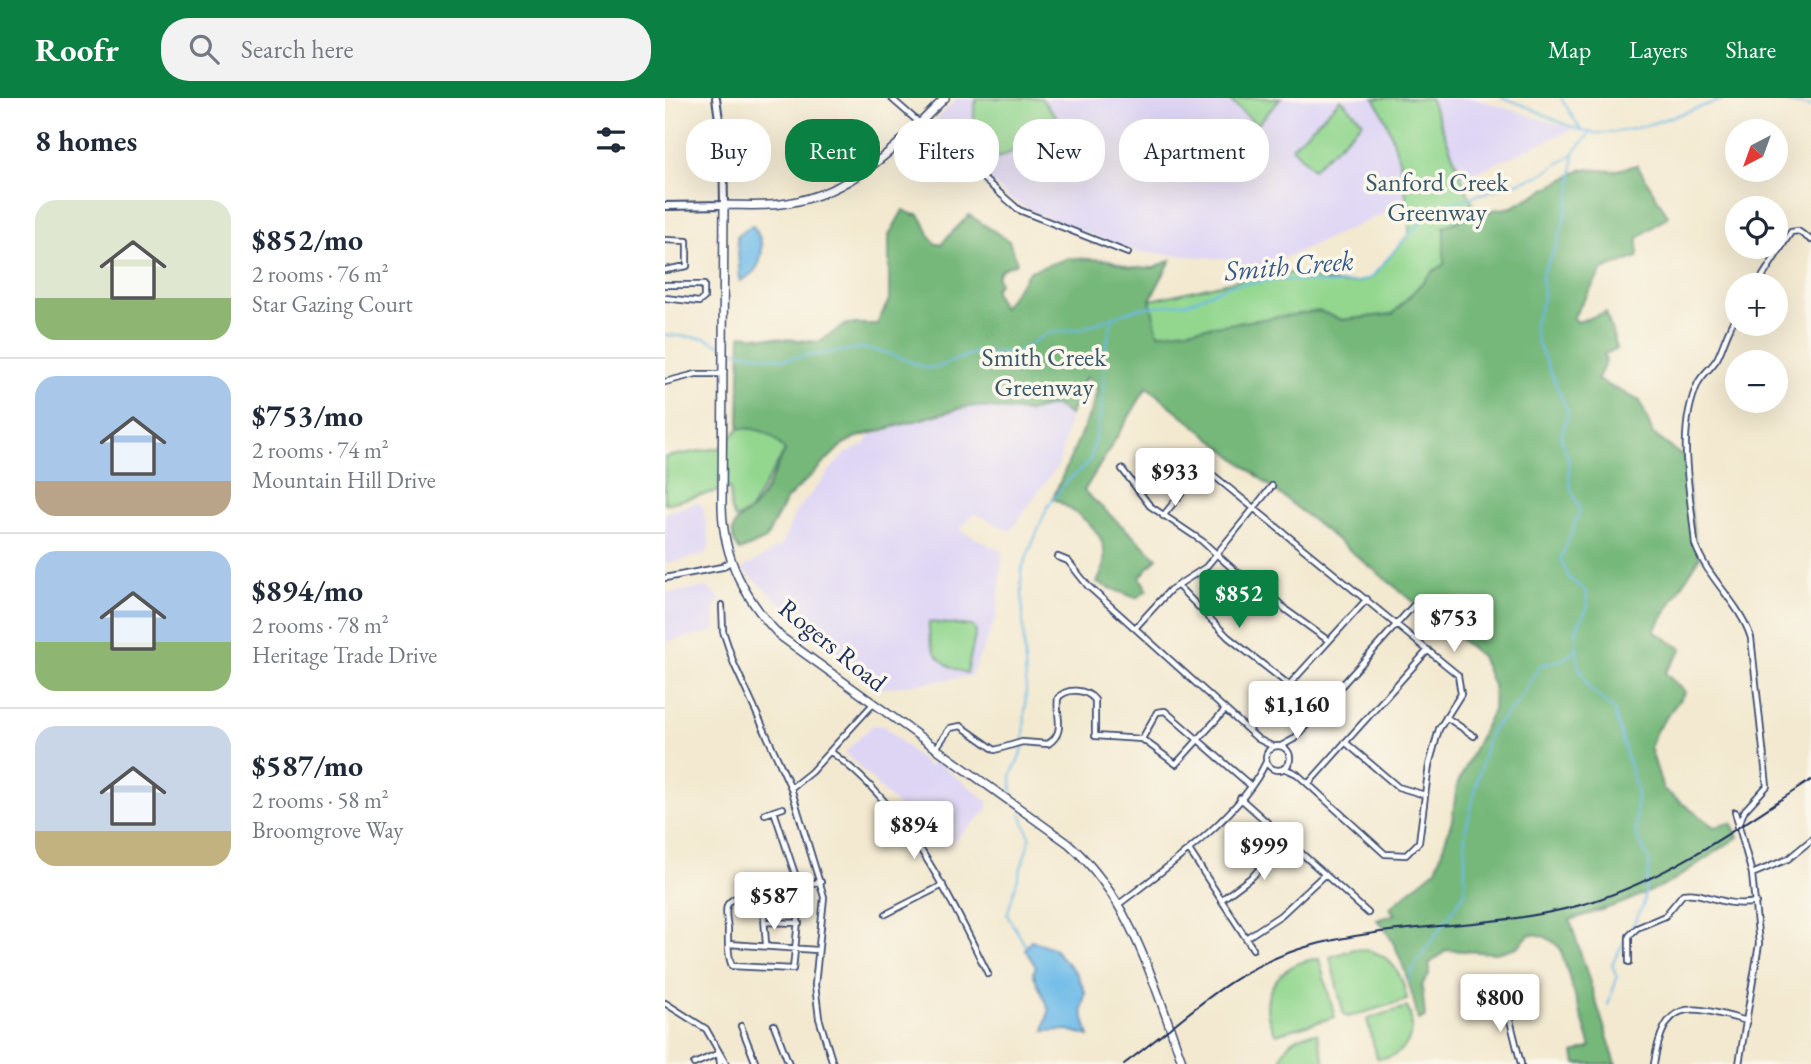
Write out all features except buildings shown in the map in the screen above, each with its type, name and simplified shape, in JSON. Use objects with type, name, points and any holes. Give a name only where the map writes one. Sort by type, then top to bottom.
[{"type":"main road","name":"Rogers Road","points":[[716,98],[723,148],[724,205],[722,523],[730,562],[748,597],[780,636],[1069,844],[1095,869],[1129,921],[1183,1064]]},
{"type":"main road","points":[[925,119],[945,98]]},
{"type":"main road","points":[[665,206],[787,203],[846,184],[894,148]]},
{"type":"street","points":[[891,98],[914,119]]},
{"type":"street","points":[[987,182],[1019,210],[1128,253]]},
{"type":"street","points":[[1765,273],[1791,232],[1798,231],[1811,240]]},
{"type":"street","points":[[665,240],[687,241],[687,266],[665,270]]},
{"type":"street","points":[[665,285],[704,285],[704,298],[699,302],[665,298]]},
{"type":"street","points":[[1725,334],[1718,356],[1697,386],[1691,407],[1685,458],[1695,544],[1712,580],[1743,619],[1751,638],[1767,786],[1745,810],[1737,827]]},
{"type":"street","points":[[665,382],[696,374],[723,373]]},
{"type":"street","points":[[1122,469],[1138,493],[1163,516],[1234,570],[1263,587],[1286,610],[1329,641]]},
{"type":"street","points":[[1163,516],[1198,473],[1203,471],[1254,508],[1458,675],[1461,694],[1446,716],[1434,748],[1419,842],[1406,855],[1396,857],[1385,854],[1297,775],[1284,768],[1261,775]]},
{"type":"street","points":[[1135,628],[1170,590],[1206,567],[1272,486]]},
{"type":"street","points":[[1058,557],[1068,561],[1088,586],[1225,710],[1258,739],[1272,746],[1281,746],[1294,739],[1413,606]]},
{"type":"street","points":[[665,578],[722,567],[730,562]]},
{"type":"street","points":[[1178,586],[1228,637],[1289,685]]},
{"type":"street","points":[[1248,730],[1367,599]]},
{"type":"street","points":[[722,605],[723,631],[734,664],[791,788],[821,882],[825,909],[817,950],[815,985],[819,1018],[833,1064]]},
{"type":"street","points":[[1308,784],[1428,650]]},
{"type":"street","points":[[936,748],[950,729],[961,726],[995,750],[1022,742],[1048,744],[1058,736],[1058,698],[1064,692],[1088,693],[1095,700],[1095,736],[1142,739],[1176,764],[1225,710]]},
{"type":"street","points":[[791,788],[798,785],[831,752],[873,704]]},
{"type":"street","points":[[1142,739],[1157,712],[1165,711],[1251,786]]},
{"type":"street","points":[[1446,716],[1474,736]]},
{"type":"street","points":[[1119,904],[1189,850],[1261,775],[1266,753],[1258,739]]},
{"type":"street","points":[[1294,739],[1289,753],[1297,775]]},
{"type":"street","points":[[1345,742],[1398,788],[1425,795]]},
{"type":"street","points":[[1266,753],[1272,746]]},
{"type":"street","points":[[1281,746],[1289,753]]},
{"type":"street","points":[[831,752],[904,825],[943,885],[988,974]]},
{"type":"street","points":[[1284,768],[1290,761]]},
{"type":"street","points":[[1266,762],[1274,769]]},
{"type":"street","points":[[1240,798],[1368,914]]},
{"type":"street","points":[[765,814],[783,808]]},
{"type":"street","points":[[774,811],[799,886],[801,899],[793,969],[737,967],[730,963],[727,905],[736,895],[799,886],[821,882]]},
{"type":"street","points":[[1735,812],[1752,874],[1759,944],[1739,1064]]},
{"type":"street","points":[[1221,900],[1253,876],[1285,839]]},
{"type":"street","points":[[1752,874],[1788,859],[1811,840]]},
{"type":"street","points":[[1189,850],[1253,949]]},
{"type":"street","points":[[1246,938],[1281,915],[1325,874]]},
{"type":"street","points":[[886,914],[943,885]]},
{"type":"street","points":[[762,891],[766,944]]},
{"type":"street","points":[[1629,962],[1629,936],[1637,928],[1668,913],[1678,897],[1691,892],[1731,905],[1756,902]]},
{"type":"street","points":[[764,914],[793,910]]},
{"type":"street","points":[[765,922],[799,923]]},
{"type":"street","points":[[729,944],[796,946],[817,950]]},
{"type":"street","points":[[665,1003],[706,1029],[726,1064]]},
{"type":"street","points":[[1509,1003],[1508,1012],[1521,1064]]},
{"type":"street","points":[[1654,1064],[1662,1030],[1668,1021],[1685,1009],[1696,1008],[1747,1021]]},
{"type":"street","points":[[774,1025],[789,1064]]},
{"type":"street","points":[[741,1026],[756,1064]]},
{"type":"street","points":[[694,1064],[719,1053]]},
{"type":"street","points":[[719,1053],[720,1064]]},
{"type":"shaded area","points":[[958,98],[1473,98],[1573,129],[1248,274],[1227,259],[1137,252],[1035,213],[1008,197],[991,182],[999,182],[999,119],[937,119]]},
{"type":"shaded area","points":[[1054,404],[1070,415],[1059,464],[1010,531],[974,513],[960,530],[1003,552],[997,616],[971,676],[878,689],[742,569],[782,545],[795,513],[837,462],[848,452],[865,445],[871,435],[974,406],[1028,412]]},
{"type":"shaded area","points":[[698,502],[703,507],[710,546],[704,555],[665,563],[665,513]]},
{"type":"shaded area","points":[[707,587],[721,599],[714,607],[716,625],[713,632],[665,642],[665,594]]},
{"type":"shaded area","points":[[873,725],[884,726],[929,767],[935,761],[988,801],[988,810],[950,844],[932,826],[916,825],[845,752]]},
{"type":"green space","points":[[977,98],[1041,98],[1056,119],[1013,119],[1013,151],[999,158],[999,119],[974,119]]},
{"type":"green space","points":[[1227,98],[1281,98],[1262,119],[1250,119]]},
{"type":"green space","name":"Smith Creek Greenway","points":[[1374,98],[1430,98],[1476,213],[1444,227],[1445,264],[1432,272],[1393,314],[1342,320],[1319,311],[1086,378],[1074,398],[1070,415],[1054,405],[1028,412],[974,406],[854,438],[843,444],[785,451],[748,513],[735,519],[731,509],[730,488],[665,504],[665,457],[723,447],[739,428],[763,429],[1134,304],[1247,278],[1290,273],[1342,284],[1371,278],[1409,234],[1407,201],[1400,163],[1382,111]]},
{"type":"green space","points":[[1341,99],[1363,122],[1313,169],[1292,147]]},
{"type":"green space","points":[[1637,165],[1668,216],[1638,238],[1638,257],[1602,270],[1573,318],[1578,322],[1606,312],[1617,349],[1604,354],[1606,361],[1597,380],[1640,401],[1653,434],[1685,458],[1695,544],[1700,557],[1654,631],[1682,649],[1665,673],[1685,692],[1656,731],[1650,747],[1663,789],[1714,827],[1731,823],[1738,837],[1669,883],[1620,904],[1570,920],[1616,1064],[1576,1064],[1574,1053],[1591,1047],[1560,948],[1539,935],[1530,934],[1517,947],[1496,953],[1447,950],[1429,964],[1429,975],[1422,985],[1425,1017],[1418,1020],[1398,952],[1377,920],[1395,914],[1389,908],[1436,869],[1452,820],[1457,785],[1493,710],[1494,688],[1481,656],[1147,387],[1084,491],[1157,558],[1140,577],[1147,590],[1136,598],[1097,583],[1105,554],[1102,542],[1088,523],[1053,498],[1092,408],[1097,390],[1094,382],[1086,377],[1080,385],[1070,415],[1054,405],[1028,412],[974,406],[854,438],[843,444],[785,501],[766,539],[740,551],[735,544],[734,526],[761,497],[785,451],[766,433],[739,428],[741,335],[818,342],[847,324],[877,324],[889,300],[889,235],[903,210],[918,214],[936,244],[941,244],[969,215],[1009,241],[1017,263],[1002,269],[997,276],[999,283],[994,290],[1002,308],[1030,271],[1069,258],[1109,260],[1129,267],[1154,268],[1171,260],[1150,300],[1158,334],[1319,311],[1342,320],[1393,314],[1432,272],[1444,264],[1444,227],[1476,213],[1512,207],[1583,169],[1614,171]]},
{"type":"green space","points":[[929,622],[972,626],[976,631],[967,673],[950,666],[937,656],[930,641]]},
{"type":"green space","points":[[1354,949],[1375,953],[1391,963],[1401,979],[1407,1000],[1348,1017],[1344,1015],[1330,957]]},
{"type":"green space","points":[[1319,959],[1335,1017],[1276,1034],[1269,1020],[1267,1007],[1274,983],[1292,966]]},
{"type":"green space","points":[[1407,1007],[1412,1025],[1408,1042],[1396,1054],[1377,1058],[1367,1019]]},
{"type":"green space","points":[[1317,1033],[1325,1064],[1280,1064],[1284,1050],[1292,1041],[1303,1035]]},
{"type":"water","points":[[752,225],[760,240],[761,256],[754,271],[740,281],[737,236]]},
{"type":"water","points":[[1031,940],[1053,948],[1077,974],[1085,992],[1082,1011],[1089,1036],[1068,1030],[1044,1031],[1049,1010],[1033,973],[1036,967],[1025,949]]},
{"type":"waterway","name":"Smith Creek","points":[[1502,98],[1576,129],[1603,133],[1639,127],[1730,98]]},
{"type":"waterway","points":[[1561,98],[1581,130]]},
{"type":"waterway","name":"Smith Creek","points":[[1763,98],[1811,107]]},
{"type":"waterway","name":"Smith Creek","points":[[727,350],[783,359],[863,348],[885,352],[927,368],[938,367],[976,352],[1018,352],[1048,333],[1081,329],[1138,308],[1188,303],[1229,285],[1287,280],[1334,284],[1358,282],[1371,278],[1409,234],[1439,207],[1538,176],[1571,156],[1591,132]]},
{"type":"waterway","points":[[1574,154],[1571,194],[1557,245],[1542,274],[1543,299],[1534,325],[1536,339],[1568,412],[1561,438],[1568,456],[1570,486],[1580,511],[1561,559],[1569,578],[1586,591],[1588,606],[1577,628],[1578,666],[1590,689],[1614,710],[1637,792],[1636,835],[1650,862],[1643,906],[1612,964],[1617,978],[1608,1005]]},
{"type":"waterway","points":[[1024,739],[1026,687],[1021,571],[1047,508],[1064,484],[1090,461],[1103,401],[1104,355],[1113,317]]},
{"type":"waterway","points":[[665,335],[705,338],[720,345]]},
{"type":"waterway","points":[[1409,979],[1416,963],[1465,893],[1465,833],[1492,729],[1517,703],[1540,665],[1562,660],[1578,649]]},
{"type":"waterway","points":[[1012,799],[1011,776],[1024,746]]},
{"type":"waterway","points":[[1021,813],[1030,838],[1007,915],[1026,946]]},
{"type":"railway","points":[[1124,1064],[1209,997],[1254,968],[1279,957],[1306,947],[1342,939],[1523,917],[1594,901],[1679,863],[1811,780]]},
{"type":"park label","name":"Sanford Creek Greenway","points":[[1437,197]]}]
